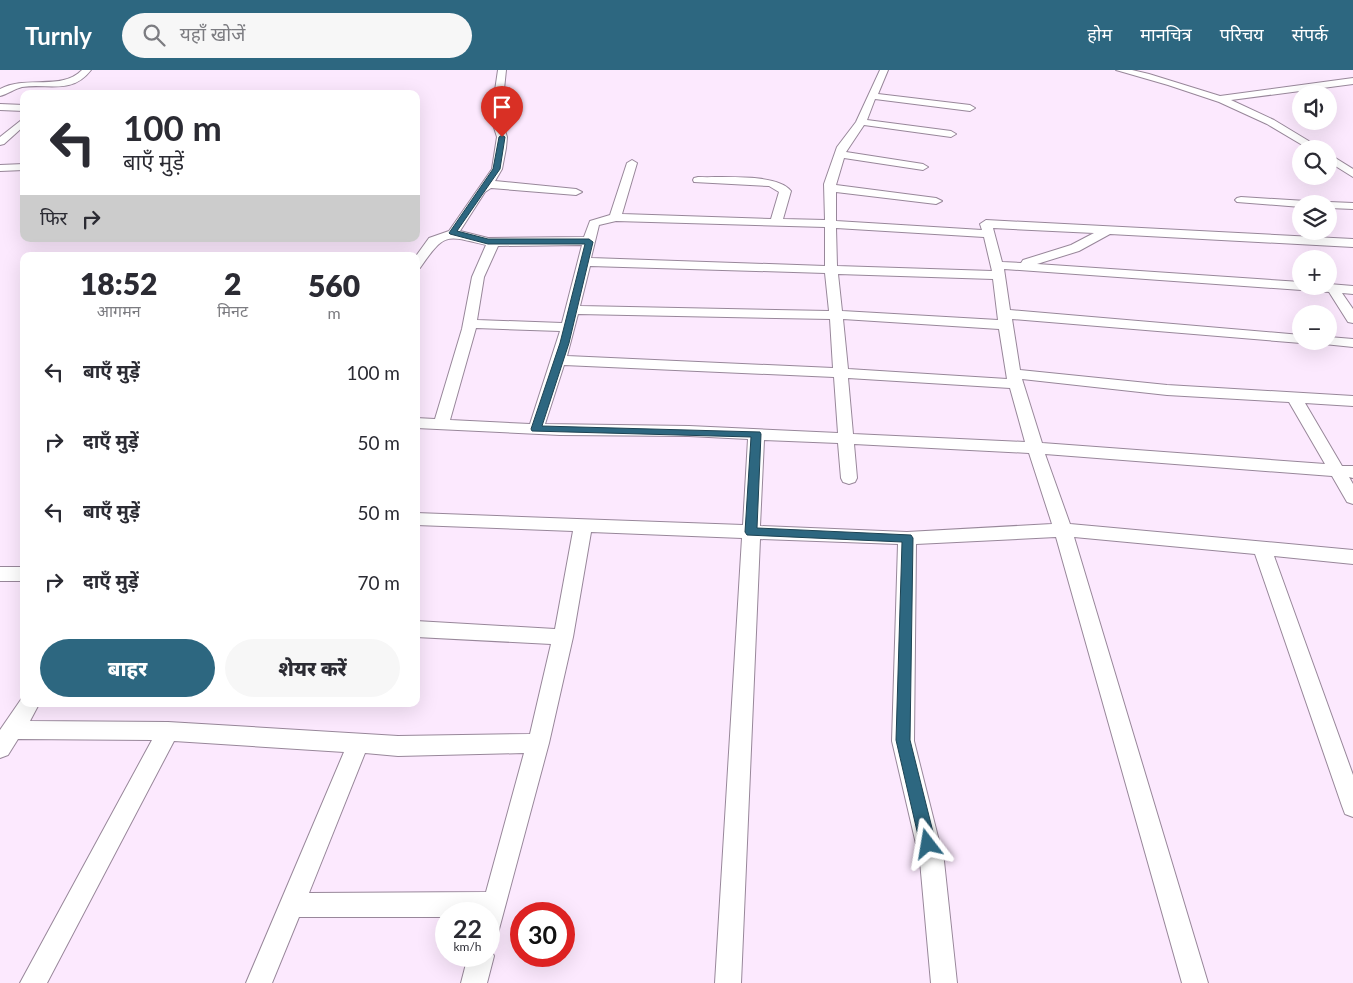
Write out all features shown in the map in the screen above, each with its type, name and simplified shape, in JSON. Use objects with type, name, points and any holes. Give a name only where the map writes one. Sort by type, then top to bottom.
[{"type":"street","points":[[0,93],[15,85],[77,80],[87,70]]},
{"type":"street","points":[[453,233],[497,169],[502,137],[496,118],[502,70]]},
{"type":"street","points":[[849,478],[831,268],[830,188],[842,147],[861,122],[884,70]]},
{"type":"street","points":[[1120,70],[1150,76],[1221,99],[1300,140]]},
{"type":"street","points":[[1221,99],[1353,81]]},
{"type":"street","points":[[872,96],[970,108]]},
{"type":"street","points":[[0,107],[20,108]]},
{"type":"street","points":[[861,122],[951,134]]},
{"type":"street","points":[[0,141],[20,124]]},
{"type":"street","points":[[0,141],[16,140]]},
{"type":"street","points":[[840,154],[923,167]]},
{"type":"street","points":[[615,217],[632,163]]},
{"type":"street","points":[[1337,163],[1353,174]]},
{"type":"street","points":[[0,168],[20,167]]},
{"type":"street","points":[[698,180],[770,183],[780,186],[785,191],[776,222]]},
{"type":"street","points":[[488,184],[576,192]]},
{"type":"street","points":[[830,188],[936,201]]},
{"type":"street","points":[[1241,200],[1292,203]]},
{"type":"street","points":[[1337,205],[1353,206]]},
{"type":"street","points":[[536,429],[559,360],[594,223],[615,217],[830,224],[989,234]]},
{"type":"street","points":[[1195,983],[1063,530],[1035,448],[1015,379],[998,270],[986,224],[1353,243]]},
{"type":"street","points":[[584,262],[998,270],[1075,248],[1110,229]]},
{"type":"street","points":[[420,260],[433,241],[453,233],[494,242],[589,242]]},
{"type":"street","points":[[441,425],[470,324],[478,277],[494,242]]},
{"type":"street","points":[[1015,266],[1292,286]]},
{"type":"street","points":[[1337,289],[1353,290]]},
{"type":"street","points":[[1337,295],[1353,319]]},
{"type":"street","points":[[572,310],[1006,320],[1292,337]]},
{"type":"street","points":[[470,324],[568,327]]},
{"type":"street","points":[[1337,342],[1353,343]]},
{"type":"street","points":[[559,360],[1015,379],[1353,401]]},
{"type":"street","points":[[1293,396],[1345,472],[1353,498]]},
{"type":"street","points":[[420,423],[536,429],[846,438],[968,446],[1035,448],[1345,472]]},
{"type":"street","points":[[728,983],[756,434]]},
{"type":"street","points":[[420,519],[907,538],[1063,530],[1353,556]]},
{"type":"street","points":[[494,902],[538,743],[563,637],[583,526]]},
{"type":"street","points":[[907,538],[903,740],[932,861],[944,983]]},
{"type":"street","points":[[1262,548],[1353,806]]},
{"type":"street","points":[[0,574],[20,574]]},
{"type":"street","points":[[420,628],[563,637]]},
{"type":"street","points":[[0,748],[26,707]]},
{"type":"street","points":[[12,730],[168,732],[398,746],[538,743]]},
{"type":"street","points":[[34,983],[168,732]]},
{"type":"street","points":[[259,983],[358,744]]},
{"type":"street","points":[[290,905],[435,911]]},
{"type":"street","points":[[474,983],[478,967]]},
{"type":"route","points":[[502,137],[497,169],[453,233],[488,242],[589,242],[564,343],[536,429],[756,434],[751,532],[907,538],[903,740],[928,844]]}]
